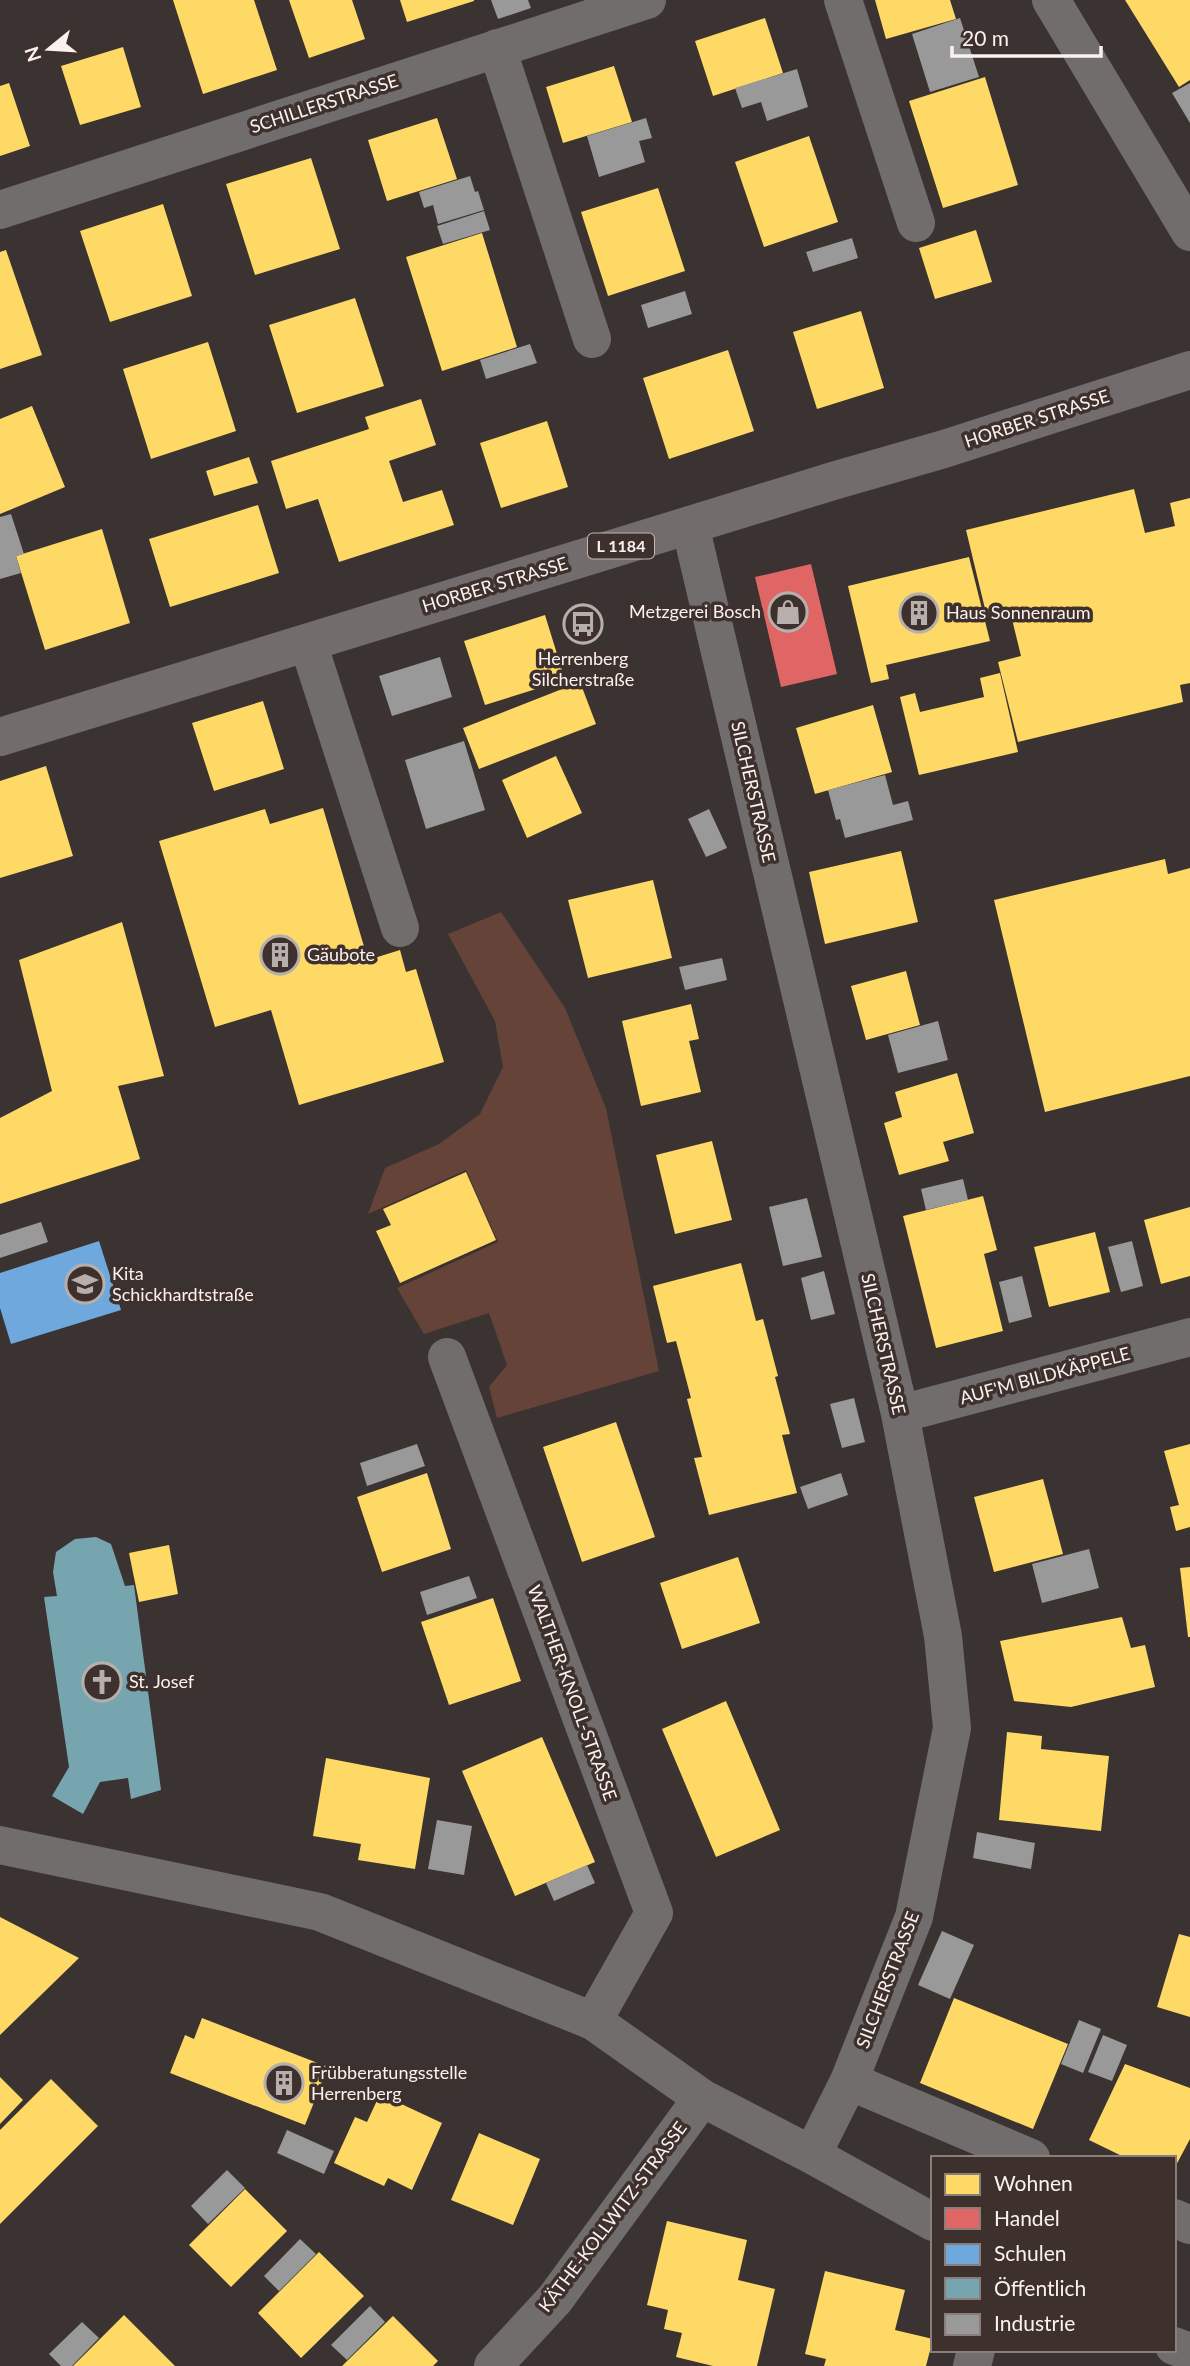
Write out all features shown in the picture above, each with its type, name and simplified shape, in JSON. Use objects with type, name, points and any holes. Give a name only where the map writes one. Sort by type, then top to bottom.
[{"type":"main road","name":"HORBER STRASSE","points":[[0,735],[944,449],[1190,370]]},
{"type":"street","name":"SCHILLERSTRASSE","points":[[0,210],[648,0]]},
{"type":"street","points":[[843,0],[916,223]]},
{"type":"street","points":[[1051,0],[1190,232]]},
{"type":"street","points":[[497,48],[592,339]]},
{"type":"street","name":"SILCHERSTRASSE","points":[[690,525],[900,1414],[943,1636],[952,1728],[914,1917],[849,2081],[812,2155]]},
{"type":"street","points":[[308,643],[400,929]]},
{"type":"street","name":"AUF'M BILDKÄPPELE","points":[[900,1414],[1190,1337]]},
{"type":"street","name":"WALTHER-KNOLL-STRASSE","points":[[447,1357],[654,1913],[593,2021]]},
{"type":"street","points":[[0,1845],[320,1912],[593,2021],[702,2098],[931,2221]]},
{"type":"street","points":[[849,2081],[1026,2156]]},
{"type":"street","name":"KÄTHE-KOLLWITZ-STRASSE","points":[[493,2366],[555,2299],[702,2098]]},
{"type":"shaded area","points":[[501,912],[565,1008],[606,1108],[659,1371],[497,1418],[489,1387],[507,1365],[489,1313],[424,1334],[397,1288],[498,1242],[466,1170],[368,1214],[385,1168],[439,1144],[480,1114],[503,1067],[495,1021],[448,934]]},
{"type":"building: Wohnen","points":[[173,0],[254,0],[277,70],[203,94]]},
{"type":"building: Wohnen","points":[[289,0],[352,0],[365,39],[309,58]]},
{"type":"building: Wohnen","points":[[400,0],[474,0],[474,1],[407,22]]},
{"type":"building: Wohnen","points":[[875,0],[950,0],[956,19],[886,39]]},
{"type":"building: Wohnen","points":[[1125,0],[1190,0],[1190,80],[1179,87]]},
{"type":"building: Wohnen","points":[[765,18],[783,73],[713,96],[695,41]]},
{"type":"building: Wohnen","points":[[123,47],[141,107],[80,125],[61,66]]},
{"type":"building: Wohnen","points":[[614,66],[632,122],[563,143],[546,87]]},
{"type":"building: Wohnen","points":[[985,77],[1018,185],[943,208],[909,101]]},
{"type":"building: Wohnen","points":[[9,83],[30,146],[0,156],[0,86]]},
{"type":"building: Wohnen","points":[[437,118],[457,179],[387,201],[368,140]]},
{"type":"building: Wohnen","points":[[809,136],[838,222],[764,247],[735,162]]},
{"type":"building: Wohnen","points":[[311,158],[340,249],[255,275],[226,184]]},
{"type":"building: Wohnen","points":[[658,188],[685,271],[608,296],[581,212]]},
{"type":"building: Wohnen","points":[[163,204],[192,296],[110,322],[80,231]]},
{"type":"building: Wohnen","points":[[976,230],[992,282],[935,299],[919,248]]},
{"type":"building: Wohnen","points":[[482,233],[517,347],[442,371],[406,257]]},
{"type":"building: Wohnen","points":[[6,250],[42,355],[0,369],[0,252]]},
{"type":"building: Wohnen","points":[[355,298],[384,386],[297,413],[269,325]]},
{"type":"building: Wohnen","points":[[861,311],[884,388],[817,409],[793,332]]},
{"type":"building: Wohnen","points":[[208,342],[236,431],[151,459],[123,369]]},
{"type":"building: Wohnen","points":[[728,350],[754,431],[669,459],[643,378]]},
{"type":"building: Wohnen","points":[[421,399],[436,445],[389,461],[403,502],[442,490],[454,525],[339,562],[318,499],[286,509],[271,461],[369,429],[365,417]]},
{"type":"building: Wohnen","points":[[32,406],[65,487],[0,514],[0,419]]},
{"type":"building: Wohnen","points":[[547,421],[568,487],[501,508],[480,443]]},
{"type":"building: Wohnen","points":[[249,457],[258,483],[214,496],[206,471]]},
{"type":"building: Wohnen","points":[[1134,489],[1145,533],[1175,526],[1170,503],[1190,498],[1190,683],[1180,685],[1183,702],[1018,742],[998,662],[1021,656],[1009,607],[986,613],[966,530]]},
{"type":"building: Wohnen","points":[[258,505],[279,573],[170,607],[149,539]]},
{"type":"building: Wohnen","points":[[102,529],[130,623],[45,650],[16,556]]},
{"type":"building: Wohnen","name":"Haus Sonnenraum","points":[[969,557],[990,641],[886,665],[889,679],[871,683],[848,586]]},
{"type":"building: Wohnen","points":[[545,615],[565,680],[485,705],[464,641]]},
{"type":"building: Wohnen","points":[[1000,673],[1018,752],[919,775],[900,697],[915,693],[920,712],[984,697],[980,678]]},
{"type":"building: Wohnen","points":[[580,682],[596,724],[479,769],[463,728]]},
{"type":"building: Wohnen","points":[[263,701],[284,769],[214,791],[192,723]]},
{"type":"building: Wohnen","points":[[873,705],[892,772],[815,794],[796,728]]},
{"type":"building: Wohnen","points":[[556,756],[582,813],[527,838],[502,780]]},
{"type":"building: Wohnen","points":[[46,766],[73,856],[0,878],[0,781]]},
{"type":"building: Wohnen","name":"Gäubote","points":[[323,808],[368,960],[400,950],[406,972],[416,969],[444,1062],[299,1105],[271,1010],[215,1027],[159,841],[265,809],[270,824]]},
{"type":"building: Wohnen","points":[[901,851],[918,922],[825,944],[809,872]]},
{"type":"building: Wohnen","points":[[1165,859],[1168,874],[1190,868],[1190,1076],[1045,1112],[994,900]]},
{"type":"building: Wohnen","points":[[653,880],[672,958],[588,978],[568,900]]},
{"type":"building: Wohnen","points":[[122,922],[164,1076],[118,1086],[140,1159],[0,1204],[0,1118],[52,1091],[19,960]]},
{"type":"building: Wohnen","points":[[906,971],[920,1025],[866,1040],[851,986]]},
{"type":"building: Wohnen","points":[[691,1004],[699,1039],[689,1041],[701,1092],[641,1106],[622,1021]]},
{"type":"building: Wohnen","points":[[957,1073],[974,1133],[943,1142],[949,1161],[899,1175],[884,1123],[902,1117],[895,1092]]},
{"type":"building: Wohnen","points":[[712,1141],[732,1220],[675,1234],[656,1155]]},
{"type":"building: Wohnen","points":[[466,1172],[496,1240],[400,1283],[376,1231],[391,1225],[383,1209]]},
{"type":"building: Wohnen","points":[[983,1196],[997,1250],[984,1254],[1003,1331],[936,1348],[903,1216]]},
{"type":"building: Wohnen","points":[[1190,1207],[1190,1276],[1161,1284],[1144,1220]]},
{"type":"building: Wohnen","points":[[1095,1232],[1110,1292],[1049,1307],[1034,1247]]},
{"type":"building: Wohnen","points":[[741,1263],[756,1321],[763,1319],[778,1376],[775,1377],[790,1434],[782,1435],[797,1493],[709,1515],[694,1458],[702,1457],[687,1399],[691,1398],[676,1341],[667,1343],[653,1286]]},
{"type":"building: Wohnen","points":[[616,1422],[655,1537],[582,1562],[543,1447]]},
{"type":"building: Wohnen","points":[[1190,1444],[1190,1527],[1176,1531],[1170,1507],[1179,1505],[1164,1451]]},
{"type":"building: Wohnen","points":[[427,1473],[451,1549],[382,1572],[357,1497]]},
{"type":"building: Wohnen","points":[[1043,1479],[1063,1554],[994,1572],[974,1497]]},
{"type":"building: Wohnen","points":[[169,1545],[178,1594],[139,1602],[129,1553]]},
{"type":"building: Wohnen","points":[[738,1557],[760,1623],[682,1649],[660,1583]]},
{"type":"building: Wohnen","points":[[1190,1567],[1190,1637],[1188,1637],[1180,1568]]},
{"type":"building: Wohnen","points":[[493,1598],[521,1681],[449,1705],[421,1622]]},
{"type":"building: Wohnen","points":[[1122,1617],[1131,1648],[1145,1645],[1155,1687],[1071,1707],[1014,1701],[1000,1641]]},
{"type":"building: Wohnen","points":[[726,1701],[780,1830],[716,1857],[662,1729]]},
{"type":"building: Wohnen","points":[[1007,1732],[1042,1736],[1041,1749],[1109,1756],[1101,1831],[999,1820]]},
{"type":"building: Wohnen","points":[[542,1737],[595,1862],[515,1896],[462,1771]]},
{"type":"building: Wohnen","points":[[326,1758],[430,1778],[415,1869],[358,1860],[361,1844],[313,1836]]},
{"type":"building: Wohnen","points":[[0,1917],[79,1958],[0,2035]]},
{"type":"building: Wohnen","points":[[1179,1934],[1190,1937],[1190,2017],[1157,2007]]},
{"type":"building: Wohnen","points":[[954,1998],[1068,2044],[1033,2129],[920,2083]]},
{"type":"building: Wohnen","points":[[202,2018],[328,2067],[305,2125],[170,2073],[185,2035],[194,2039]]},
{"type":"building: Wohnen","points":[[1125,2064],[1190,2088],[1190,2139],[1176,2165],[1176,2156],[1122,2156],[1089,2140]]},
{"type":"building: Wohnen","points":[[0,2077],[23,2100],[0,2124]]},
{"type":"building: Wohnen","points":[[51,2079],[98,2126],[0,2224],[0,2130]]},
{"type":"building: Wohnen","points":[[380,2094],[442,2123],[412,2190],[388,2178],[384,2186],[334,2163],[355,2117],[367,2122]]},
{"type":"building: Wohnen","points":[[479,2133],[540,2159],[513,2225],[451,2200]]},
{"type":"building: Wohnen","points":[[245,2189],[287,2231],[231,2287],[189,2245]]},
{"type":"building: Wohnen","points":[[667,2221],[747,2240],[738,2280],[775,2289],[757,2366],[713,2366],[676,2357],[682,2333],[664,2329],[668,2310],[647,2305]]},
{"type":"building: Wohnen","points":[[319,2252],[364,2296],[301,2358],[258,2313]]},
{"type":"building: Wohnen","points":[[825,2271],[905,2290],[895,2330],[931,2339],[926,2366],[824,2366],[826,2359],[805,2354]]},
{"type":"building: Wohnen","points":[[124,2315],[175,2366],[73,2366]]},
{"type":"building: Wohnen","points":[[393,2316],[438,2361],[433,2366],[342,2366]]},
{"type":"building: Handel","points":[[811,564],[837,674],[781,687],[755,577]]},
{"type":"building: Schulen","points":[[99,1241],[121,1310],[11,1344],[0,1308],[0,1273]]},
{"type":"building: Öffentlich","name":"St. Josef","points":[[96,1537],[111,1544],[125,1586],[134,1585],[161,1790],[131,1799],[128,1778],[100,1782],[83,1814],[52,1796],[69,1767],[44,1597],[57,1596],[53,1572],[56,1552],[75,1539]]},
{"type":"building: Industrie","points":[[491,0],[528,0],[531,8],[498,19]]},
{"type":"building: Industrie","points":[[960,18],[979,77],[930,92],[912,34]]},
{"type":"building: Industrie","points":[[797,69],[808,107],[767,121],[761,102],[742,108],[735,88]]},
{"type":"building: Industrie","points":[[1190,83],[1190,123],[1172,93]]},
{"type":"building: Industrie","points":[[646,118],[652,138],[639,141],[645,162],[599,177],[587,136]]},
{"type":"building: Industrie","points":[[470,176],[484,210],[438,224],[433,205],[424,208],[419,192]]},
{"type":"building: Industrie","points":[[484,211],[490,230],[443,244],[437,226]]},
{"type":"building: Industrie","points":[[852,238],[858,258],[813,272],[806,252]]},
{"type":"building: Industrie","points":[[685,291],[692,314],[648,328],[641,305]]},
{"type":"building: Industrie","points":[[530,344],[537,363],[486,379],[480,360]]},
{"type":"building: Industrie","points":[[11,514],[24,554],[16,556],[21,573],[0,579],[0,517]]},
{"type":"building: Industrie","points":[[440,657],[452,697],[392,716],[379,676]]},
{"type":"building: Industrie","points":[[464,741],[485,810],[426,829],[405,760]]},
{"type":"building: Industrie","points":[[885,775],[893,805],[908,801],[913,820],[845,838],[840,819],[836,820],[828,790]]},
{"type":"building: Industrie","points":[[709,809],[727,848],[706,857],[688,819]]},
{"type":"building: Industrie","points":[[722,958],[727,980],[685,990],[679,967]]},
{"type":"building: Industrie","points":[[938,1021],[948,1060],[898,1073],[888,1035]]},
{"type":"building: Industrie","points":[[963,1179],[968,1200],[926,1210],[921,1189]]},
{"type":"building: Industrie","points":[[807,1198],[822,1257],[783,1266],[769,1207]]},
{"type":"building: Industrie","points":[[41,1222],[48,1242],[0,1258],[0,1235]]},
{"type":"building: Industrie","points":[[1132,1241],[1143,1286],[1121,1292],[1108,1247]]},
{"type":"building: Industrie","points":[[824,1271],[835,1314],[811,1320],[801,1278]]},
{"type":"building: Industrie","points":[[1022,1276],[1032,1317],[1009,1323],[999,1282]]},
{"type":"building: Industrie","points":[[854,1398],[865,1442],[842,1448],[830,1404]]},
{"type":"building: Industrie","points":[[417,1444],[425,1466],[367,1486],[360,1463]]},
{"type":"building: Industrie","points":[[841,1473],[848,1495],[808,1509],[800,1487]]},
{"type":"building: Industrie","points":[[1089,1549],[1099,1588],[1042,1603],[1032,1564]]},
{"type":"building: Industrie","points":[[469,1576],[477,1598],[427,1615],[420,1592]]},
{"type":"building: Industrie","points":[[437,1820],[472,1826],[464,1875],[428,1869]]},
{"type":"building: Industrie","points":[[977,1832],[1035,1843],[1031,1869],[973,1858]]},
{"type":"building: Industrie","points":[[587,1865],[595,1883],[554,1901],[546,1883]]},
{"type":"building: Industrie","points":[[942,1931],[974,1945],[950,1999],[918,1985]]},
{"type":"building: Industrie","points":[[1079,2020],[1101,2029],[1083,2073],[1061,2064]]},
{"type":"building: Industrie","points":[[1103,2035],[1127,2045],[1112,2081],[1088,2072]]},
{"type":"building: Industrie","points":[[287,2130],[334,2151],[324,2174],[277,2153]]},
{"type":"building: Industrie","points":[[227,2170],[245,2188],[208,2224],[191,2206]]},
{"type":"building: Industrie","points":[[300,2239],[316,2254],[279,2291],[264,2276]]},
{"type":"building: Industrie","points":[[370,2306],[385,2322],[347,2360],[331,2345]]},
{"type":"building: Industrie","points":[[82,2322],[99,2338],[72,2366],[61,2366],[49,2354]]},
{"type":"place","name":"Metzgerei Bosch","points":[[788,612]]},
{"type":"place","name":"Haus Sonnenraum","points":[[919,613]]},
{"type":"place","name":"Herrenberg Silcherstraße","points":[[583,624]]},
{"type":"place","name":"Gäubote","points":[[280,955]]},
{"type":"place","name":"Kita Schickhardtstraße","points":[[85,1284]]},
{"type":"place","name":"St. Josef","points":[[102,1682]]},
{"type":"place","name":"Frübberatungsstelle Herrenberg","points":[[284,2083]]}]
